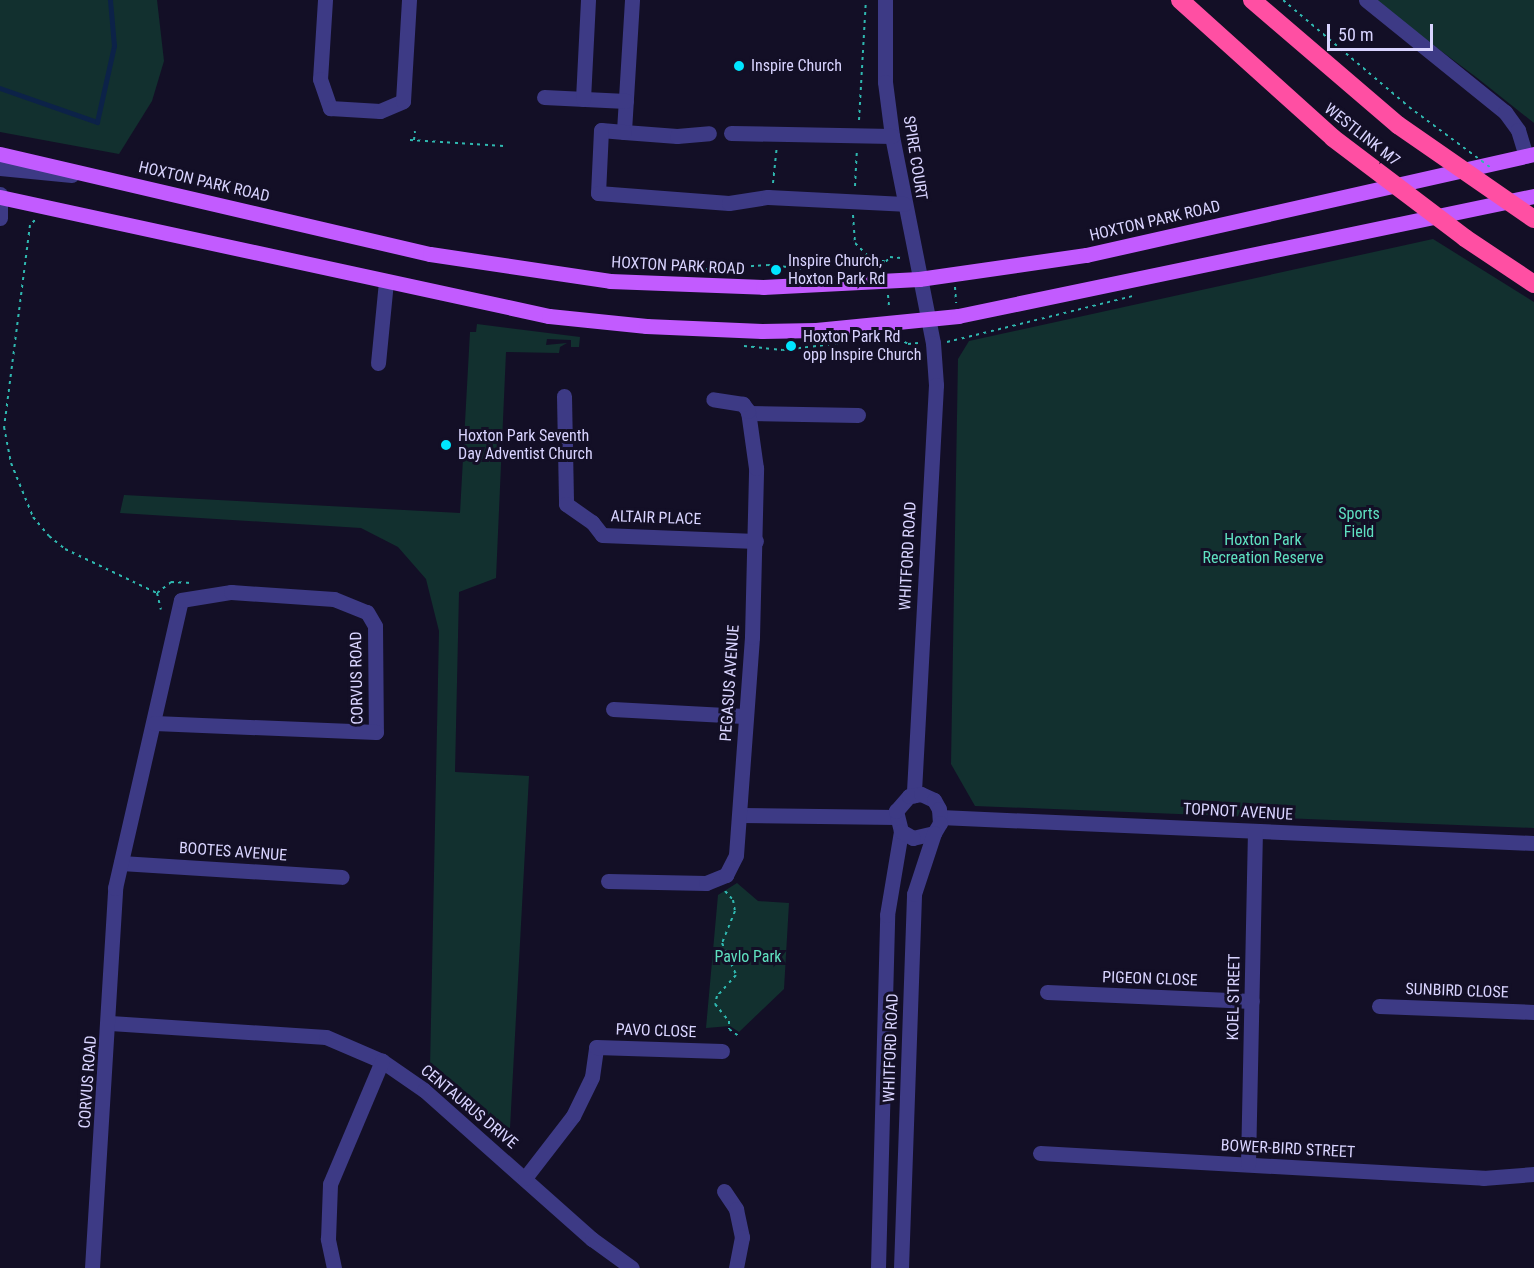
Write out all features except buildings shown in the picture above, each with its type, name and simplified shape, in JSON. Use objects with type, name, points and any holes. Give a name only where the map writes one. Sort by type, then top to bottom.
[{"type":"highway","name":"WESTLINK M7","points":[[1180,0],[1333,138],[1465,238],[1534,284]]},
{"type":"highway","name":"WESTLINK M7","points":[[1252,0],[1398,125],[1534,219]]},
{"type":"main road","name":"HOXTON PARK ROAD","points":[[0,154],[430,254],[536,266],[610,281],[763,288],[883,275],[919,279],[1097,253],[1530,155]]},
{"type":"main road","points":[[0,196],[549,316],[646,326],[762,331],[928,320],[1098,290],[1534,196]]},
{"type":"street","points":[[325,0],[320,80],[330,108],[380,111],[403,101],[409,0]]},
{"type":"street","points":[[583,99],[588,0]]},
{"type":"street","points":[[624,132],[632,0]]},
{"type":"street","name":"SPIRE COURT","points":[[885,0],[885,82],[892,136],[928,320]]},
{"type":"street","points":[[1366,0],[1505,112],[1518,130],[1530,155]]},
{"type":"street","points":[[544,98],[626,101]]},
{"type":"street","points":[[710,133],[677,136],[601,130],[598,193],[729,203],[768,197],[904,204]]},
{"type":"street","points":[[731,133],[892,136]]},
{"type":"street","points":[[0,168],[105,177]]},
{"type":"street","points":[[0,196],[0,218]]},
{"type":"street","points":[[378,363],[386,282]]},
{"type":"street","name":"WHITFORD ROAD","points":[[914,795],[936,385],[928,320]]},
{"type":"street","name":"ALTAIR PLACE","points":[[564,396],[566,504],[592,522],[602,535],[756,541]]},
{"type":"street","points":[[713,399],[743,404],[748,413],[858,415]]},
{"type":"street","name":"PEGASUS AVENUE","points":[[608,880],[693,884],[717,881],[733,864],[741,815],[744,716],[756,541],[756,468],[748,413]]},
{"type":"street","name":"CORVUS ROAD","points":[[92,1268],[110,1023],[115,888],[181,600],[231,592],[334,598],[367,612],[375,626],[376,732],[154,723]]},
{"type":"street","points":[[613,709],[744,716]]},
{"type":"street","points":[[741,815],[898,824],[913,838],[934,833],[940,817],[934,800],[914,795],[900,803],[898,824]]},
{"type":"street","name":"TOPNOT AVENUE","points":[[940,817],[1534,843]]},
{"type":"street","name":"WHITFORD ROAD","points":[[878,1268],[887,915],[898,824]]},
{"type":"street","name":"KOEL STREET","points":[[1248,1164],[1255,831]]},
{"type":"street","name":"WHITFORD ROAD","points":[[901,1268],[914,894],[934,833]]},
{"type":"street","name":"BOOTES AVENUE","points":[[121,863],[342,877]]},
{"type":"street","name":"PIGEON CLOSE","points":[[1047,992],[1251,1001]]},
{"type":"street","name":"SUNBIRD CLOSE","points":[[1379,1006],[1534,1012]]},
{"type":"street","name":"CENTAURUS DRIVE","points":[[110,1023],[326,1037],[382,1061],[424,1090],[622,1265]]},
{"type":"street","name":"PAVO CLOSE","points":[[525,1178],[573,1116],[592,1077],[597,1047],[722,1051]]},
{"type":"street","points":[[334,1268],[328,1239],[330,1184],[382,1061]]},
{"type":"street","name":"BOWER-BIRD STREET","points":[[1040,1153],[1483,1178],[1534,1174]]},
{"type":"street","points":[[724,1191],[736,1209],[742,1237],[736,1268]]},
{"type":"path","points":[[1283,0],[1409,106],[1500,175]]},
{"type":"path","points":[[415,131],[412,140],[504,146]]},
{"type":"path","points":[[768,197],[775,179],[777,134]]},
{"type":"path","points":[[38,218],[30,225],[4,428],[11,463],[33,517],[65,549],[157,593],[161,610]]},
{"type":"path","points":[[890,257],[886,262],[883,275],[890,324]]},
{"type":"path","points":[[883,275],[886,262]]},
{"type":"path","points":[[698,270],[768,265],[810,270]]},
{"type":"path","points":[[729,886],[724,890],[733,900],[735,911],[723,943],[736,975],[717,996],[715,1004],[729,1021],[729,1029],[740,1037]]},
{"type":"green space","points":[[0,0],[157,0],[164,61],[152,101],[119,154],[0,132]]},
{"type":"green space","points":[[1373,0],[1534,0],[1534,123],[1476,77]]},
{"type":"green space","name":"Hoxton Park Recreation Reserve","points":[[1433,239],[1534,302],[1534,828],[975,806],[951,764],[958,359],[969,341]]},
{"type":"green space","points":[[477,324],[580,337],[579,347],[571,347],[571,340],[547,339],[546,345],[567,343],[560,347],[559,353],[506,352],[496,578],[459,592],[455,772],[529,776],[510,1128],[490,1124],[430,1068],[439,631],[426,579],[398,547],[361,528],[120,513],[124,495],[460,513],[470,332],[476,332]]},
{"type":"green space","name":"Pavlo Park","points":[[737,883],[758,901],[789,903],[784,989],[739,1032],[730,1026],[706,1028],[718,895]]},
{"type":"waterway","points":[[0,88],[97,122],[114,46],[110,0]]},
{"type":"place","name":"Inspire Church","points":[[739,66]]},
{"type":"place","name":"Inspire Church, Hoxton Park Rd","points":[[776,270]]},
{"type":"place","name":"Hoxton Park Rd opp Inspire Church","points":[[791,346]]},
{"type":"place","name":"Hoxton Park Seventh Day Adventist Church","points":[[446,445]]},
{"type":"park label","name":"Sports Field","points":[[1359,523]]}]
